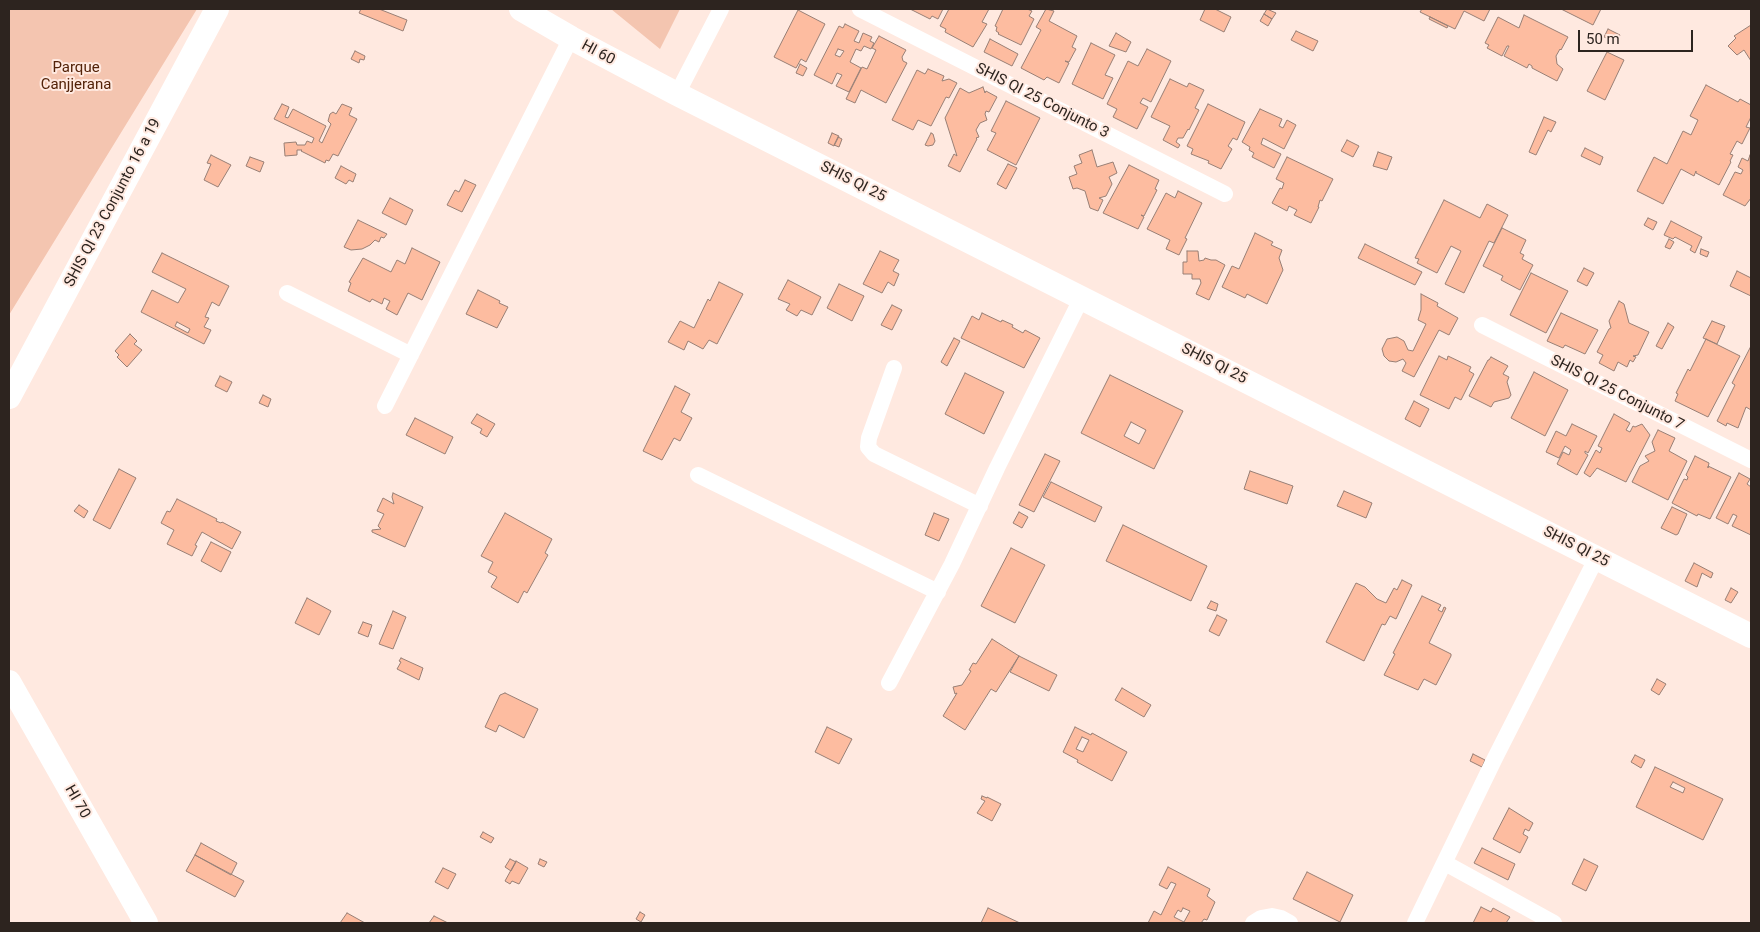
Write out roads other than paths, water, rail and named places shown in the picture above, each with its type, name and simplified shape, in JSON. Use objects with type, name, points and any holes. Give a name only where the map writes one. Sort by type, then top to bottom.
[{"type":"street","name":"SHIS QI 23 Conjunto 16 a 19","points":[[9,397],[217,9]]},
{"type":"street","name":"HI 60","points":[[521,9],[571,38],[677,94]]},
{"type":"street","points":[[677,94],[721,9]]},
{"type":"street","name":"SHIS QI 25 Conjunto 3","points":[[860,9],[1225,194]]},
{"type":"street","points":[[385,406],[571,38]]},
{"type":"street","name":"SHIS QI 25","points":[[677,94],[1751,636]]},
{"type":"street","points":[[287,293],[411,354]]},
{"type":"street","points":[[889,683],[938,592],[1082,298]]},
{"type":"street","name":"SHIS QI 25 Conjunto 7","points":[[1482,325],[1751,460]]},
{"type":"street","points":[[894,368],[868,438],[868,447],[874,454],[980,506]]},
{"type":"street","points":[[698,475],[938,592]]},
{"type":"street","points":[[1415,923],[1597,557]]},
{"type":"street","name":"HI 70","points":[[9,682],[146,923]]},
{"type":"street","points":[[1445,863],[1554,923]]},
{"type":"street","points":[[1253,923],[1261,918],[1272,916],[1290,923]]},
{"type":"park label","name":"Parque Canjjerana","points":[[76,76]]}]
